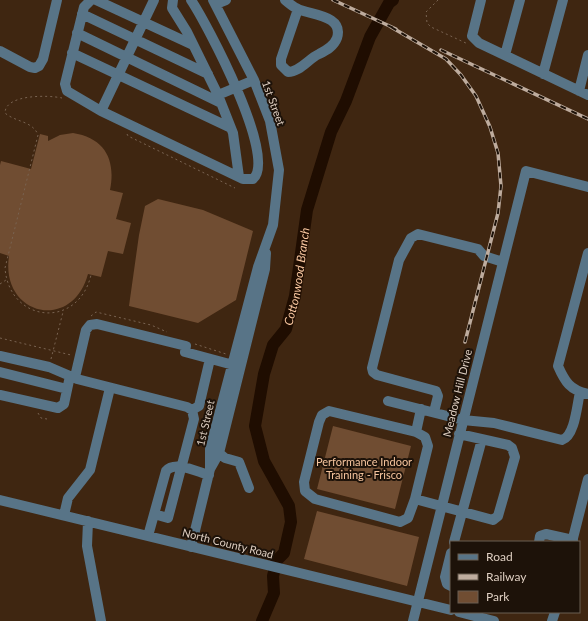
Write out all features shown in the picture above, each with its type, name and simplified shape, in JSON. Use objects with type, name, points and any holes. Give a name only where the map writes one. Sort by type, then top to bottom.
[{"type":"street","points":[[0,51],[30,67],[35,68],[39,66],[43,59],[57,0]]},
{"type":"street","points":[[91,0],[84,7],[82,14],[65,84],[67,91],[101,111],[239,177],[248,180],[253,179],[256,177],[259,168],[252,126],[237,86],[191,0]]},
{"type":"street","points":[[96,0],[193,45]]},
{"type":"street","points":[[101,111],[154,0]]},
{"type":"street","points":[[173,0],[172,8],[208,74],[220,99],[231,128],[239,177]]},
{"type":"street","points":[[215,2],[226,0]]},
{"type":"street","points":[[285,0],[298,9],[309,11],[330,20],[335,23],[338,30],[337,36],[330,48],[308,60],[294,72],[288,72],[281,66],[281,59],[298,9]]},
{"type":"street","points":[[481,0],[472,36],[480,43],[505,56],[584,93],[588,55]]},
{"type":"street","points":[[505,56],[520,0]]},
{"type":"street","points":[[543,74],[563,0]]},
{"type":"street","name":"1st Street","points":[[210,472],[210,449],[258,267],[273,225],[279,170],[270,121],[254,80],[215,2]]},
{"type":"street","points":[[82,14],[208,74]]},
{"type":"street","points":[[77,34],[220,99]]},
{"type":"street","points":[[73,51],[118,75],[231,128]]},
{"type":"street","points":[[220,99],[237,86],[254,80]]},
{"type":"street","name":"Meadow Hill Drive","points":[[413,621],[526,171],[588,187]]},
{"type":"street","points":[[434,412],[438,396],[436,391],[377,375],[373,372],[372,368],[399,260],[411,238],[418,234],[478,248],[484,256],[503,262]]},
{"type":"street","points":[[388,401],[463,420],[494,423],[562,440],[571,434],[584,393],[565,382],[558,366],[588,254]]},
{"type":"street","points":[[0,394],[58,408],[64,404],[67,389],[86,330],[94,324],[186,346],[185,352],[233,365]]},
{"type":"street","points":[[0,356],[49,367],[72,377],[188,407],[192,410],[194,419],[168,518],[154,514]]},
{"type":"street","points":[[192,410],[199,406],[210,359]]},
{"type":"street","points":[[15,376],[19,360]]},
{"type":"street","name":"1st Street","points":[[191,547],[210,472],[219,453],[233,365]]},
{"type":"street","points":[[0,372],[67,389]]},
{"type":"street","points":[[64,515],[68,498],[90,470],[110,388]]},
{"type":"street","points":[[416,432],[421,409]]},
{"type":"street","points":[[329,411],[416,432],[425,437],[428,446],[415,499],[408,518],[400,522],[315,499],[305,491],[304,486],[319,422],[325,412],[329,411]]},
{"type":"street","points":[[415,499],[492,520],[501,512],[515,457],[513,451],[508,445],[459,434]]},
{"type":"street","points":[[454,541],[482,440]]},
{"type":"street","points":[[219,453],[225,458],[239,462],[249,488]]},
{"type":"street","points":[[148,536],[166,471],[172,466],[210,472]]},
{"type":"street","points":[[539,541],[540,536],[546,534],[572,541],[588,479]]},
{"type":"street","name":"North County Road","points":[[0,500],[450,610]]},
{"type":"street","points":[[88,521],[87,546],[101,621]]},
{"type":"street","points":[[450,556],[444,577],[447,584],[450,586]]},
{"type":"street","points":[[463,613],[494,621]]},
{"type":"path","points":[[67,99],[56,96],[16,99],[8,103],[5,109],[5,113],[8,116],[36,129],[38,135],[5,268],[6,280],[14,297],[29,309],[38,312],[55,313],[73,306],[85,293],[91,275]]},
{"type":"path","points":[[126,132],[128,136],[235,188]]},
{"type":"path","points":[[0,284],[6,280]]},
{"type":"path","points":[[87,320],[96,312],[152,325],[169,334]]},
{"type":"path","points":[[0,338],[75,356]]},
{"type":"path","points":[[194,344],[225,352],[233,365]]},
{"type":"green space","points":[[73,133],[93,140],[106,152],[111,169],[110,190],[123,193],[116,219],[131,223],[123,254],[108,251],[101,277],[88,274],[80,293],[68,304],[54,310],[39,309],[26,303],[15,292],[9,276],[9,256],[0,253],[0,165],[1,161],[31,169],[40,134],[48,136],[48,141],[60,135]]},
{"type":"green space","points":[[158,199],[203,210],[253,231],[236,300],[198,323],[129,306],[139,235],[145,206]]},
{"type":"green space","name":"Performance Indoor Training - Frisco","points":[[333,426],[411,446],[395,509],[317,489]]},
{"type":"green space","points":[[317,511],[419,537],[407,586],[304,559]]},
{"type":"waterway","name":"Cottonwood Branch","points":[[262,621],[274,593],[273,576],[277,560],[284,553],[291,522],[289,506],[264,461],[255,426],[264,374],[273,345],[286,329],[295,296],[307,210],[331,132],[346,101],[370,37],[389,3],[393,0]]},
{"type":"railway","points":[[333,0],[396,29]]},
{"type":"railway","points":[[391,27],[446,59],[461,75],[476,96],[490,127],[498,153],[501,186],[498,213],[465,342]]},
{"type":"railway","points":[[441,50],[588,119]]}]
